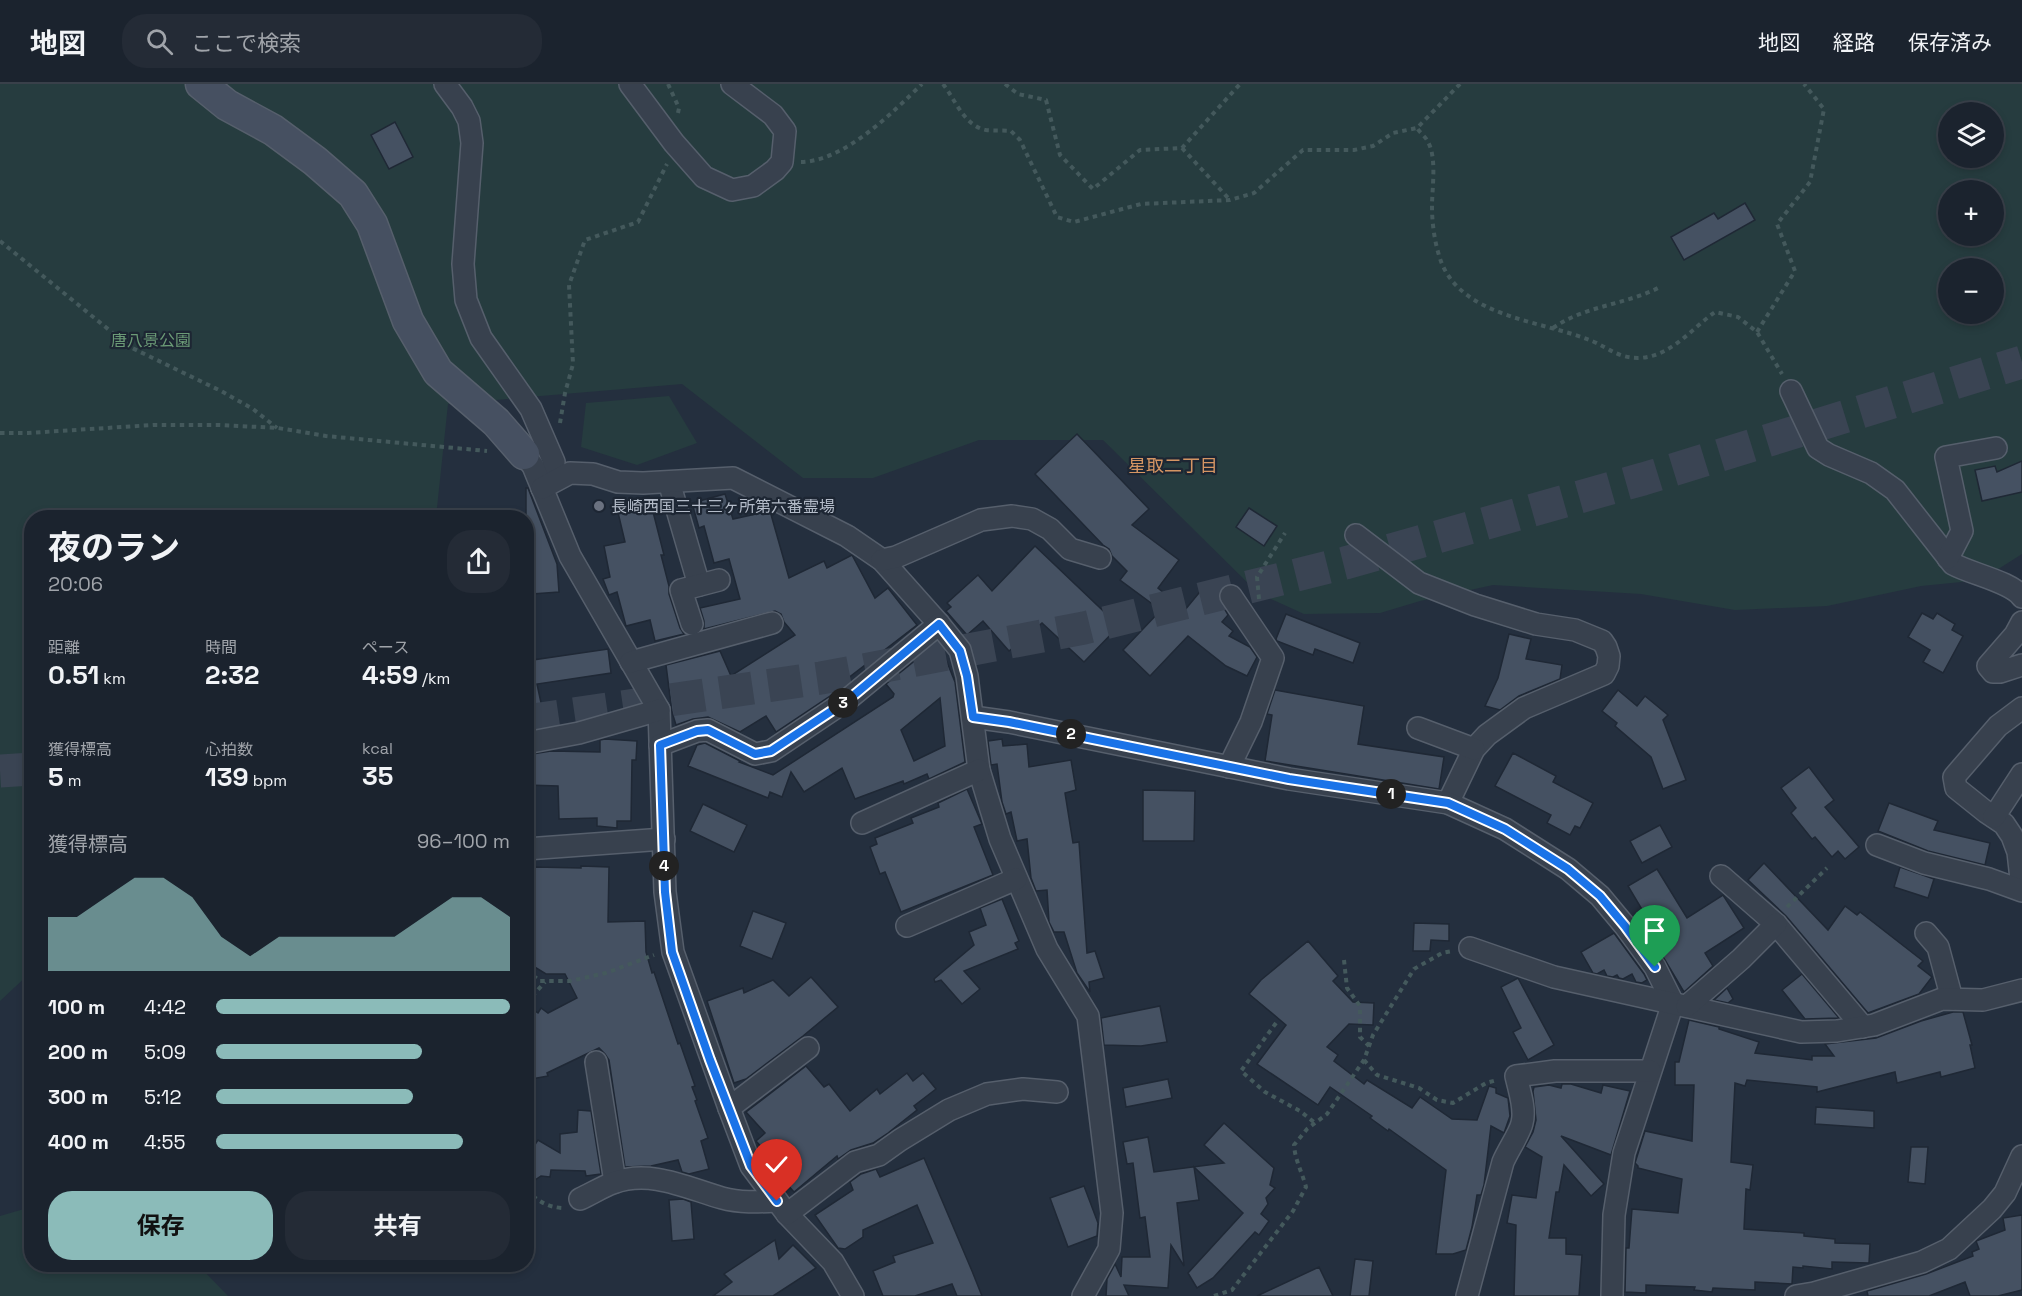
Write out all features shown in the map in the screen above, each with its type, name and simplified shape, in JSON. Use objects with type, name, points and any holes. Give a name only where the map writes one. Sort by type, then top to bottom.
[{"type":"street","points":[[201,84],[227,105],[273,130],[315,161],[353,194],[372,224],[408,321],[438,372],[496,422],[533,466],[570,556],[659,710],[665,892],[672,952],[751,1166],[782,1207],[833,1262],[853,1296]]},
{"type":"street","points":[[445,84],[469,121],[472,143],[462,264],[466,300],[481,338],[531,409],[554,462],[551,474],[542,488]]},
{"type":"street","points":[[630,84],[704,177],[732,190],[753,186],[782,162],[785,131],[773,115],[732,84]]},
{"type":"street","points":[[1791,391],[1814,435],[1818,448],[1871,473],[1895,490],[1953,564],[2010,587],[2022,597]]},
{"type":"street","points":[[1948,558],[1962,531],[1946,457],[1996,448]]},
{"type":"street","points":[[542,488],[570,473],[593,474],[618,482],[644,483],[733,478],[847,536],[882,560],[960,651],[967,676],[979,770],[986,798],[1016,879],[1047,949],[1088,1016],[1112,1213],[1109,1249],[1083,1296]]},
{"type":"street","points":[[669,482],[709,582],[681,590],[692,624]]},
{"type":"street","points":[[882,560],[896,557],[981,520],[1012,516],[1032,519],[1050,530],[1070,549],[1100,558]]},
{"type":"street","points":[[1356,535],[1419,583],[1475,605],[1536,624],[1575,630],[1602,641],[1606,647],[1608,666],[1604,674],[1524,708],[1487,735],[1474,749],[1448,803]]},
{"type":"street","points":[[1229,767],[1251,722],[1273,658],[1231,596]]},
{"type":"street","points":[[631,662],[772,622]]},
{"type":"street","points":[[2022,622],[2015,635],[1988,666],[1993,672],[2000,672],[2022,665]]},
{"type":"street","points":[[660,745],[697,731],[708,730],[755,754],[771,751],[848,700],[939,624]]},
{"type":"street","points":[[1877,845],[1924,863],[1989,879],[2022,890],[2018,852],[2012,836],[2004,824],[1956,788],[1954,777],[1998,726],[2022,708]]},
{"type":"street","points":[[534,741],[579,733],[659,710]]},
{"type":"street","points":[[973,717],[1009,722],[1289,779],[1448,803],[1505,829],[1568,869],[1600,896],[1625,926],[1680,1004]]},
{"type":"street","points":[[1418,728],[1474,749]]},
{"type":"street","points":[[862,823],[979,770]]},
{"type":"street","points":[[1994,817],[2022,774]]},
{"type":"street","points":[[534,848],[664,839]]},
{"type":"street","points":[[1721,876],[1774,922],[1863,1027]]},
{"type":"street","points":[[907,926],[1016,879]]},
{"type":"street","points":[[1612,1296],[1614,1215],[1624,1153],[1650,1071],[1680,1004],[1741,959],[1774,922]]},
{"type":"street","points":[[1926,933],[1938,947],[1952,999]]},
{"type":"street","points":[[1470,948],[1554,977],[1680,1004],[1752,1023],[1801,1032],[1837,1031],[1874,1025],[1942,999],[1983,1000],[2022,990]]},
{"type":"street","points":[[729,1108],[808,1048]]},
{"type":"street","points":[[596,1062],[615,1182]]},
{"type":"street","points":[[1467,1296],[1503,1162],[1522,1123],[1522,1104],[1516,1076],[1556,1071],[1650,1071]]},
{"type":"street","points":[[580,1199],[615,1182],[663,1179],[723,1198],[782,1207],[855,1162],[879,1155],[949,1110],[987,1095],[1023,1089],[1057,1092]]},
{"type":"street","points":[[1810,1295],[1922,1262],[1949,1249],[2013,1193],[2022,1156]]},
{"type":"path","points":[[554,462],[565,393],[573,364],[569,285],[585,240],[638,222],[665,172],[674,142],[679,108],[668,84]]},
{"type":"path","points":[[782,162],[808,162],[837,152],[881,123],[922,84]]},
{"type":"path","points":[[943,84],[968,119],[976,126],[986,130],[1011,131],[1020,140],[1057,217],[1074,222],[1141,204],[1230,200],[1254,193],[1303,150],[1354,150],[1373,146],[1393,134],[1417,128],[1460,84]]},
{"type":"path","points":[[1005,84],[1018,94],[1046,100],[1060,155],[1093,189],[1140,150],[1182,148],[1240,84]]},
{"type":"path","points":[[1757,332],[1795,271],[1777,224],[1810,182],[1824,109],[1804,84]]},
{"type":"path","points":[[1417,128],[1429,143],[1433,169],[1432,207],[1435,240],[1442,264],[1449,277],[1473,299],[1491,309],[1593,341],[1617,355],[1640,358],[1659,353],[1680,343],[1715,312],[1738,317],[1757,332],[1791,391]]},
{"type":"path","points":[[1182,148],[1230,200]]},
{"type":"path","points":[[0,241],[130,347],[221,391],[253,409],[278,428]]},
{"type":"path","points":[[1552,329],[1567,318],[1641,297],[1658,288]]},
{"type":"path","points":[[0,433],[153,425],[278,428],[336,437],[524,454]]},
{"type":"path","points":[[1259,600],[1257,577],[1285,533]]},
{"type":"path","points":[[1774,922],[1827,868]]},
{"type":"path","points":[[1214,1296],[1232,1290],[1293,1211],[1306,1187],[1303,1174],[1295,1159],[1294,1145],[1327,1114],[1364,1060],[1373,1035],[1414,969],[1442,953],[1470,948]]},
{"type":"path","points":[[534,976],[540,981],[570,981],[606,973],[647,956],[672,952]]},
{"type":"path","points":[[1344,960],[1347,988],[1360,1006],[1360,1037],[1369,1046]]},
{"type":"path","points":[[534,994],[546,981]]},
{"type":"path","points":[[1275,1023],[1241,1071],[1265,1092],[1300,1111],[1315,1123]]},
{"type":"path","points":[[1364,1060],[1377,1075],[1419,1088],[1437,1100],[1453,1103],[1486,1083],[1516,1076]]},
{"type":"path","points":[[534,1197],[551,1207],[564,1208],[580,1199]]},
{"type":"green space","name":"唐八景公園","points":[[0,84],[2022,84],[2022,554],[1981,580],[1921,586],[1827,606],[1735,610],[1641,594],[1493,585],[1420,601],[1380,613],[1304,614],[1258,593],[1103,440],[979,440],[873,478],[803,478],[682,384],[448,404],[437,510],[24,510],[24,979],[0,1001]]},
{"type":"green space","points":[[669,396],[697,443],[637,465],[581,447],[586,403]]},
{"type":"green space","points":[[24,1209],[24,1272],[205,1272],[228,1296],[0,1296],[0,1216]]},
{"type":"building","points":[[395,122],[413,157],[389,169],[371,135]]},
{"type":"building","points":[[1745,203],[1755,220],[1684,260],[1671,237],[1714,213],[1718,219]]},
{"type":"building","points":[[1077,434],[1149,509],[1132,525],[1179,560],[1158,588],[1185,610],[1203,588],[1220,601],[1228,615],[1222,622],[1233,631],[1229,636],[1250,647],[1257,657],[1247,676],[1226,666],[1188,636],[1150,676],[1123,650],[1159,612],[1154,608],[1155,606],[1120,580],[1127,571],[1112,556],[1109,549],[1035,474]]},
{"type":"building","points":[[2022,461],[2022,492],[1982,501],[1975,470],[1995,466],[1997,472]]},
{"type":"building","points":[[526,488],[528,488],[557,564],[559,592],[534,594],[534,510],[526,510]]},
{"type":"building","points":[[725,494],[733,519],[770,511],[789,578],[824,561],[827,568],[852,555],[875,598],[888,588],[917,625],[834,689],[836,692],[776,732],[766,716],[740,732],[708,717],[676,725],[672,712],[666,665],[720,651],[731,676],[795,635],[784,622],[781,614],[775,611],[704,629],[700,608],[740,599],[729,559],[714,563],[704,526],[699,528],[692,503]]},
{"type":"building","points":[[649,496],[664,555],[661,555],[669,594],[684,634],[655,641],[650,620],[626,626],[617,592],[609,595],[603,579],[610,577],[604,546],[625,542],[616,504]]},
{"type":"building","points":[[1249,508],[1277,526],[1264,546],[1236,527]]},
{"type":"building","points":[[1035,546],[1119,626],[1084,662],[1042,623],[1009,651],[983,621],[967,635],[946,611],[951,607],[947,603],[978,575],[992,591]]},
{"type":"building","points":[[1922,613],[1933,619],[1937,613],[1955,624],[1952,630],[1963,636],[1943,673],[1923,662],[1930,650],[1908,637]]},
{"type":"building","points":[[1286,614],[1360,643],[1353,663],[1315,649],[1313,655],[1277,641]]},
{"type":"building","points":[[1509,634],[1531,639],[1526,659],[1562,665],[1560,679],[1519,696],[1500,710],[1485,706],[1498,678]]},
{"type":"building","points":[[940,645],[955,682],[965,762],[929,779],[927,774],[904,784],[903,781],[855,799],[842,768],[804,792],[791,772],[782,797],[770,792],[768,798],[688,766],[697,745],[705,743],[739,762],[773,775],[893,697],[894,694],[886,684],[922,655],[936,649],[935,646]],"holes":[[[940,698],[945,746],[914,761],[901,730]]]},
{"type":"building","points":[[608,649],[611,673],[537,684],[546,726],[534,728],[534,660]]},
{"type":"building","points":[[1275,690],[1364,706],[1358,744],[1444,757],[1439,789],[1265,761],[1272,715],[1267,714]]},
{"type":"building","points":[[1618,690],[1637,706],[1645,696],[1668,715],[1663,720],[1686,780],[1663,789],[1651,757],[1615,726],[1617,723],[1602,711]]},
{"type":"building","points":[[1002,739],[1003,746],[1027,744],[1029,767],[1071,760],[1076,790],[1065,793],[1073,843],[1079,842],[1087,953],[1095,951],[1104,978],[1089,982],[1090,992],[1077,973],[1064,932],[1054,932],[1049,922],[1047,890],[1036,891],[1031,878],[1027,839],[1017,841],[1011,812],[1006,814],[1002,802],[997,764],[991,765],[988,741]]},
{"type":"building","points":[[600,740],[637,741],[636,760],[632,760],[631,821],[617,821],[617,828],[597,826],[597,818],[559,819],[558,786],[534,785],[534,754],[551,751],[600,752]]},
{"type":"building","points":[[1513,753],[1556,776],[1553,782],[1593,803],[1580,828],[1575,826],[1570,835],[1547,823],[1551,815],[1495,786]]},
{"type":"building","points":[[1809,767],[1834,800],[1825,807],[1859,847],[1845,859],[1838,851],[1832,857],[1815,837],[1812,839],[1791,813],[1796,808],[1781,788]]},
{"type":"building","points":[[967,789],[982,824],[974,827],[993,875],[901,912],[885,872],[880,874],[870,847],[877,844],[875,838],[913,823],[911,818],[939,807],[938,803]]},
{"type":"building","points":[[1143,790],[1195,791],[1194,841],[1143,841]]},
{"type":"building","points":[[1889,803],[1938,821],[1934,830],[1990,843],[1985,865],[1928,851],[1878,831]]},
{"type":"building","points":[[703,804],[747,825],[734,852],[690,831]]},
{"type":"building","points":[[1660,825],[1672,847],[1642,863],[1630,841]]},
{"type":"building","points":[[1764,863],[1828,930],[1845,906],[1857,915],[1860,912],[1923,961],[1918,966],[1932,977],[1919,994],[1868,1013],[1786,916],[1748,880]]},
{"type":"building","points":[[581,866],[609,867],[608,922],[645,921],[646,952],[652,973],[654,972],[695,1086],[692,1087],[697,1100],[695,1101],[708,1138],[701,1141],[709,1169],[689,1174],[682,1172],[678,1160],[651,1166],[625,1167],[609,1060],[599,1048],[547,1073],[548,1076],[534,1079],[534,1010],[538,1013],[541,1008],[548,1013],[577,998],[565,974],[546,974],[534,967],[535,867],[581,868]]},
{"type":"building","points":[[1900,867],[1934,879],[1928,898],[1894,887]]},
{"type":"building","points":[[1657,869],[1687,918],[1723,895],[1744,928],[1705,953],[1713,966],[1684,992],[1645,932],[1653,928],[1628,886]]},
{"type":"building","points":[[1002,899],[1019,941],[1015,943],[1018,949],[964,971],[980,989],[962,1004],[941,980],[935,982],[934,979],[974,945],[969,932],[986,925],[980,908]]},
{"type":"building","points":[[753,911],[786,923],[772,959],[740,946]]},
{"type":"building","points":[[1414,923],[1449,924],[1449,941],[1431,940],[1430,951],[1413,951]]},
{"type":"building","points":[[1614,933],[1647,980],[1642,983],[1636,982],[1632,974],[1623,979],[1617,975],[1607,976],[1604,970],[1597,974],[1593,973],[1581,952]]},
{"type":"building","points":[[1308,941],[1338,976],[1333,981],[1353,1002],[1374,1003],[1373,1025],[1349,1024],[1327,1047],[1338,1055],[1334,1061],[1364,1084],[1367,1080],[1412,1108],[1420,1097],[1452,1119],[1477,1120],[1489,1086],[1496,1088],[1496,1093],[1508,1098],[1510,1116],[1504,1133],[1491,1126],[1484,1185],[1481,1195],[1477,1195],[1466,1250],[1453,1254],[1436,1254],[1446,1170],[1389,1129],[1388,1131],[1370,1118],[1372,1116],[1330,1087],[1318,1105],[1257,1064],[1286,1025],[1249,994],[1261,980]]},
{"type":"building","points":[[1802,974],[1839,1018],[1805,1019],[1782,990]]},
{"type":"building","points":[[811,977],[838,1007],[746,1079],[734,1083],[707,1001],[743,988],[744,993],[773,980],[789,996]]},
{"type":"building","points":[[1518,978],[1554,1045],[1528,1060],[1513,1032],[1521,1028],[1501,987]]},
{"type":"building","points":[[1727,988],[1733,999],[1728,1003],[1714,1000]]},
{"type":"building","points":[[1160,1006],[1167,1042],[1141,1046],[1104,1045],[1101,1018]]},
{"type":"building","points":[[1953,1012],[1963,1012],[1972,1045],[1970,1045],[1975,1068],[1941,1077],[1940,1072],[1897,1083],[1895,1072],[1817,1092],[1817,1087],[1747,1080],[1745,1086],[1735,1083],[1731,1162],[1753,1165],[1750,1190],[1746,1189],[1744,1229],[1804,1233],[1804,1236],[1835,1239],[1835,1243],[1870,1244],[1869,1263],[1832,1262],[1832,1269],[1793,1267],[1792,1284],[1755,1282],[1755,1290],[1713,1288],[1712,1292],[1694,1290],[1695,1287],[1646,1285],[1646,1293],[1625,1292],[1626,1248],[1629,1248],[1632,1209],[1678,1213],[1682,1179],[1638,1168],[1635,1163],[1645,1131],[1692,1141],[1694,1085],[1675,1085],[1675,1062],[1679,1062],[1689,1020],[1719,1027],[1719,1029],[1759,1042],[1755,1053],[1812,1060],[1812,1056],[1834,1056],[1825,1044],[1876,1038]]},
{"type":"building","points":[[806,1066],[824,1087],[829,1084],[850,1111],[877,1089],[880,1094],[907,1073],[913,1081],[923,1073],[936,1089],[914,1106],[917,1110],[888,1133],[873,1143],[851,1150],[838,1159],[837,1156],[794,1192],[770,1165],[774,1161],[756,1141],[765,1133],[746,1112]]},
{"type":"building","points":[[1168,1079],[1172,1098],[1126,1107],[1123,1088]]},
{"type":"building","points":[[1562,1084],[1571,1084],[1601,1093],[1603,1085],[1630,1091],[1611,1155],[1561,1136],[1604,1184],[1591,1196],[1564,1165],[1559,1192],[1556,1192],[1549,1238],[1566,1238],[1566,1254],[1582,1255],[1579,1296],[1514,1296],[1516,1225],[1507,1223],[1512,1195],[1536,1198],[1542,1157],[1525,1147],[1536,1120],[1533,1091],[1534,1087],[1549,1085],[1561,1088]]},
{"type":"building","points":[[1816,1107],[1874,1111],[1874,1128],[1815,1124]]},
{"type":"building","points":[[578,1110],[591,1111],[601,1174],[586,1176],[585,1171],[551,1170],[550,1177],[541,1176],[534,1181],[534,1146],[538,1140],[560,1153],[560,1134],[577,1132]]},
{"type":"building","points":[[1224,1123],[1274,1168],[1270,1185],[1275,1188],[1266,1198],[1268,1204],[1261,1214],[1269,1221],[1259,1235],[1255,1232],[1213,1278],[1197,1288],[1188,1273],[1243,1213],[1194,1167],[1199,1200],[1177,1203],[1184,1266],[1171,1245],[1168,1288],[1124,1285],[1129,1296],[1106,1296],[1107,1279],[1115,1264],[1121,1277],[1122,1257],[1150,1257],[1145,1217],[1140,1218],[1133,1163],[1127,1164],[1123,1142],[1148,1137],[1154,1172],[1224,1163],[1204,1145]]},
{"type":"building","points":[[1911,1147],[1928,1147],[1925,1184],[1908,1182]]},
{"type":"building","points":[[924,1158],[982,1296],[957,1296],[952,1284],[915,1296],[883,1296],[873,1271],[895,1262],[893,1256],[933,1243],[917,1205],[863,1230],[863,1237],[845,1249],[838,1248],[815,1215],[853,1190],[850,1182],[861,1174],[876,1169],[880,1177]]},
{"type":"building","points":[[1084,1186],[1098,1223],[1097,1236],[1068,1247],[1050,1198]]},
{"type":"building","points":[[683,1199],[691,1202],[694,1239],[672,1241],[669,1200]]},
{"type":"building","points":[[2022,1215],[2022,1290],[1998,1296],[1970,1296],[1965,1282],[1929,1296],[1868,1296],[1867,1291],[1926,1274],[1973,1256],[1972,1252],[1979,1249],[1976,1241],[2005,1230],[2003,1218]]},
{"type":"building","points":[[775,1240],[779,1259],[793,1245],[816,1268],[773,1296],[713,1296],[732,1282],[724,1274]]},
{"type":"building","points":[[1355,1259],[1373,1261],[1369,1296],[1350,1296]]},
{"type":"building","points":[[1319,1267],[1333,1296],[1257,1296]]},
{"type":"tunnel","points":[[534,720],[821,678],[1084,628],[1345,563],[1643,479],[2022,362]]},
{"type":"tunnel","points":[[0,771],[24,770]]},
{"type":"place","name":"長崎西国三十三ヶ所第六番霊場","points":[[599,506]]},
{"type":"district","name":"星取二丁目","points":[[1173,465]]},
{"type":"route","points":[[777,1201],[751,1166],[672,952],[665,892],[660,745],[697,731],[708,730],[755,754],[771,751],[848,700],[939,624],[960,651],[967,676],[973,717],[1009,722],[1289,779],[1448,803],[1505,829],[1568,869],[1600,896],[1655,967]]}]
